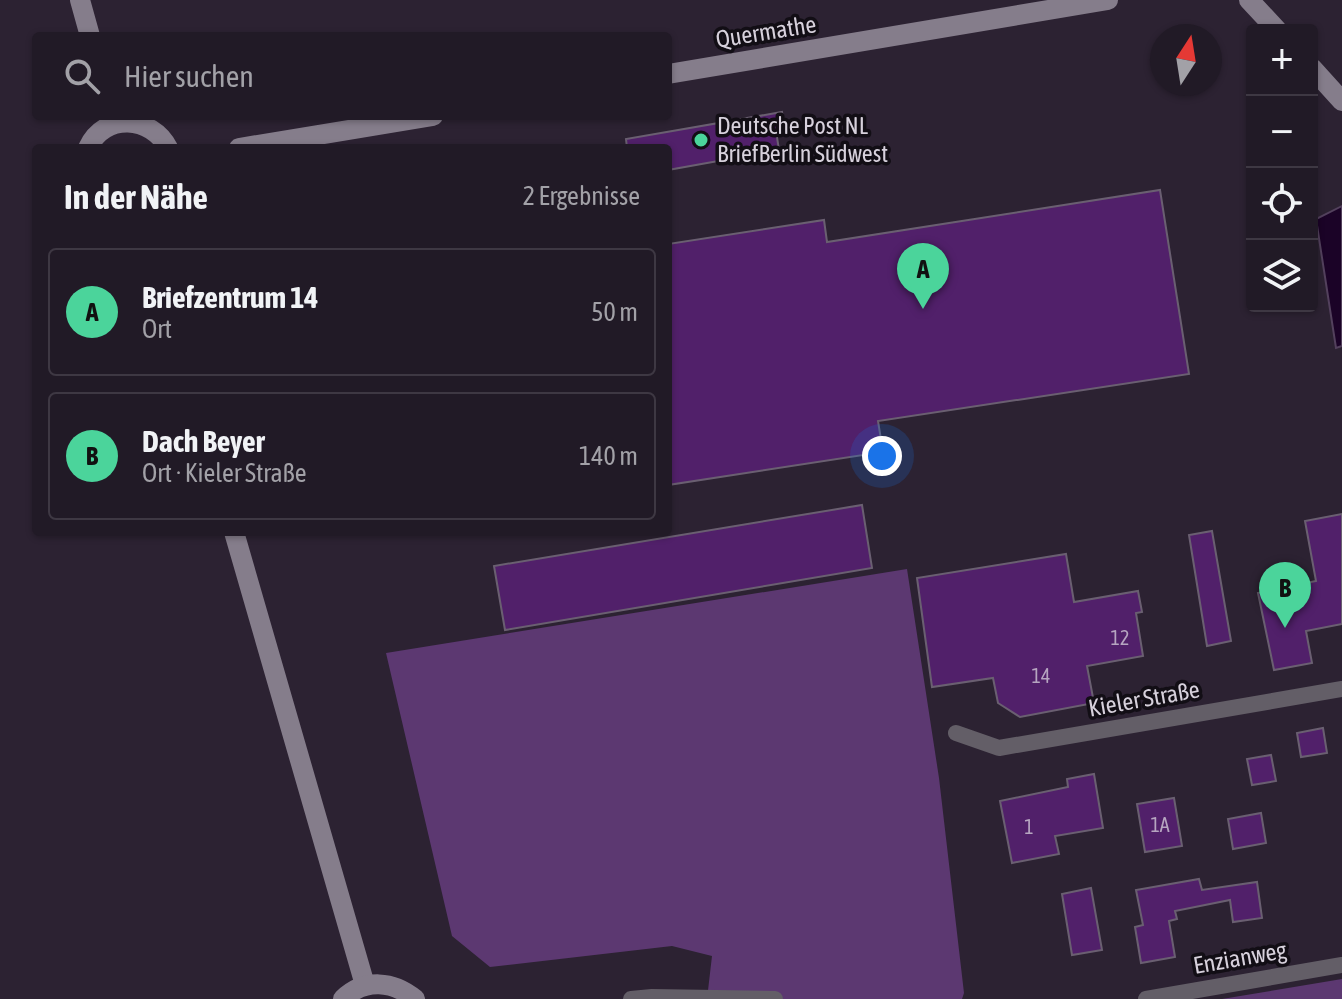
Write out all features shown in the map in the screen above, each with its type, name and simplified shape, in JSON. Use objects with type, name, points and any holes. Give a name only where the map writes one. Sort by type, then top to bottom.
[{"type":"main road","points":[[80,0],[89,32]]},
{"type":"main road","name":"Quermathe","points":[[672,73],[1108,0]]},
{"type":"main road","points":[[1249,0],[1271,24]]},
{"type":"main road","points":[[1318,75],[1342,101]]},
{"type":"main road","points":[[91,144],[114,120],[145,125],[158,133],[165,144]]},
{"type":"main road","points":[[263,144],[409,120]]},
{"type":"main road","points":[[235,536],[365,985]]},
{"type":"main road","points":[[343,999],[365,985],[392,985],[415,999]]},
{"type":"street","name":"Kieler Straße","points":[[956,733],[999,748],[1342,689]]},
{"type":"street","name":"Enzianweg","points":[[1146,999],[1342,965]]},
{"type":"street","points":[[631,999],[775,999]]},
{"type":"shaded area","points":[[1342,206],[1342,346],[1336,348],[1318,232],[1318,218]]},
{"type":"shaded area","points":[[907,569],[939,778],[964,993],[962,999],[707,999],[712,956],[672,946],[490,967],[452,936],[386,653]]},
{"type":"shaded area","points":[[1342,979],[1342,999],[1222,999]]},
{"type":"building","name":"Deutsche Post NL BriefBerlin Südwest","points":[[782,112],[785,130],[776,131],[779,150],[672,169],[672,144],[627,144],[626,139]]},
{"type":"building","points":[[1160,190],[1189,374],[878,421],[883,452],[672,484],[672,243],[824,220],[827,242]]},
{"type":"building","points":[[862,505],[872,568],[505,630],[494,566]]},
{"type":"building","points":[[1342,514],[1342,624],[1306,631],[1312,663],[1274,670],[1258,593],[1316,581],[1305,521]]},
{"type":"building","points":[[1212,531],[1231,641],[1207,646],[1189,535]]},
{"type":"building","points":[[1066,554],[1074,602],[1138,591],[1142,612],[1136,613],[1143,656],[1087,666],[1094,703],[1020,717],[998,703],[993,678],[932,687],[917,578]]},
{"type":"building","points":[[1323,728],[1327,753],[1301,757],[1297,733]]},
{"type":"building","points":[[1271,755],[1276,781],[1252,785],[1247,759]]},
{"type":"building","points":[[1094,774],[1103,828],[1055,836],[1059,854],[1012,863],[1000,801],[1068,787],[1067,779]]},
{"type":"building","points":[[1174,798],[1182,846],[1145,852],[1137,804]]},
{"type":"building","points":[[1261,813],[1266,843],[1233,849],[1228,819]]},
{"type":"building","points":[[1199,879],[1202,890],[1257,882],[1262,918],[1233,922],[1230,900],[1175,911],[1177,919],[1169,921],[1175,957],[1141,963],[1135,927],[1143,925],[1136,890]]},
{"type":"building","points":[[1091,888],[1102,950],[1072,955],[1062,894]]},
{"type":"place","name":"Deutsche Post NL BriefBerlin Südwest","points":[[701,140]]},
{"type":"place","name":"Briefzentrum 14","points":[[923,309]]},
{"type":"place","name":"Dach Beyer","points":[[1285,628]]}]
